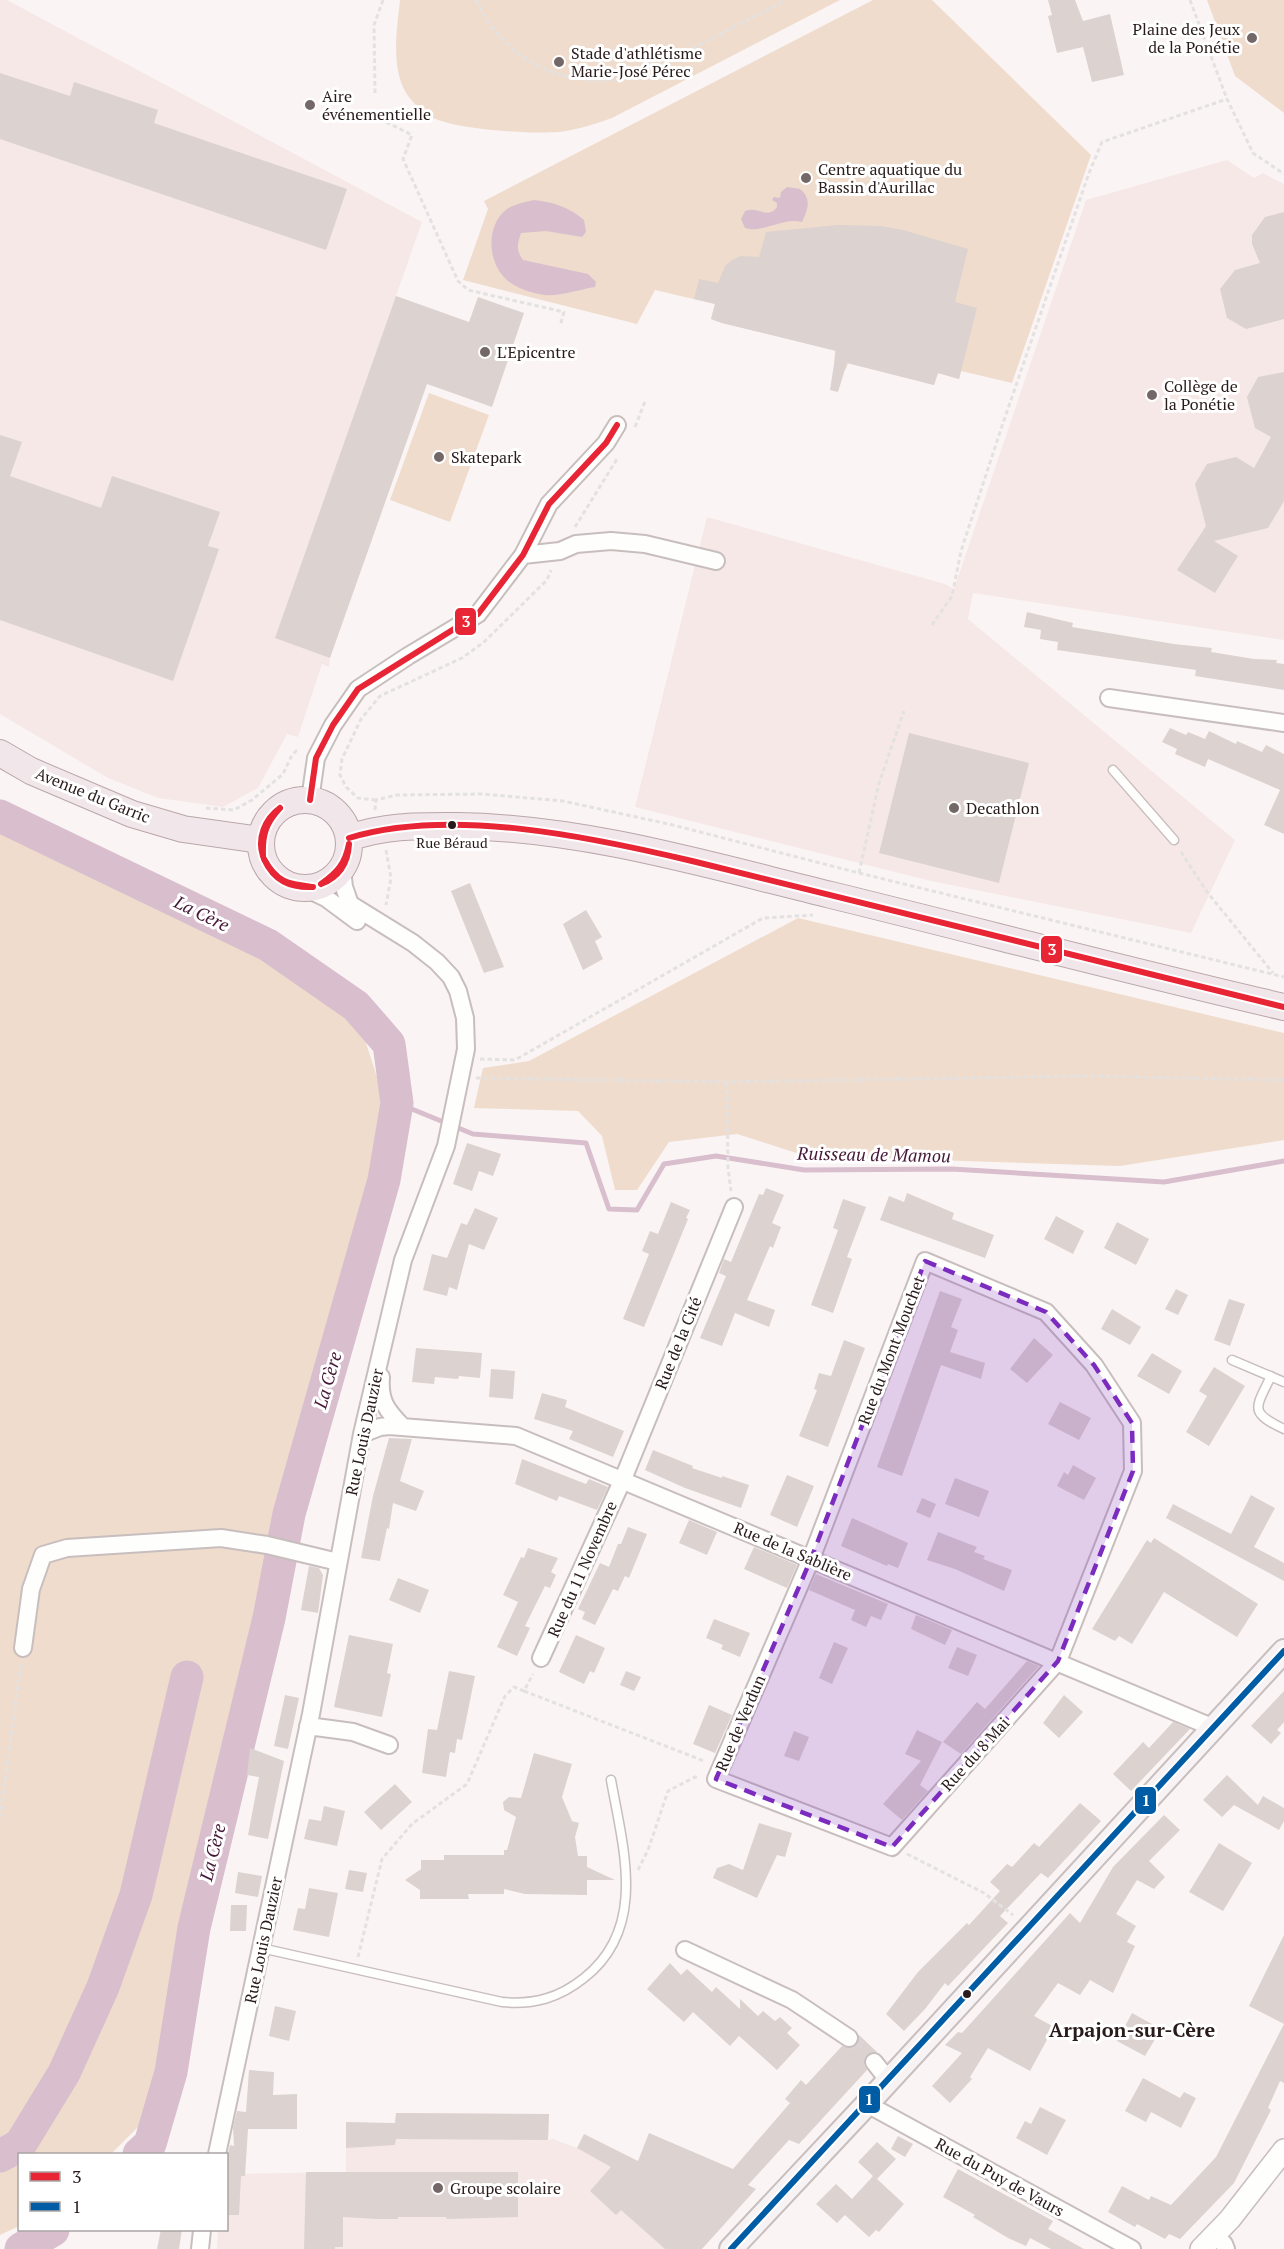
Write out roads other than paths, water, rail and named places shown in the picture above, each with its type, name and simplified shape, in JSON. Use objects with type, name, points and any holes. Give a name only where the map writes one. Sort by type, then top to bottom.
[{"type":"main road","name":"Avenue du Garric","points":[[0,753],[31,771],[132,814],[183,829],[261,840]]},
{"type":"main road","points":[[310,800],[324,804],[336,812],[345,824],[349,838],[349,851],[342,868],[328,882],[316,887],[305,888],[288,885],[276,878],[267,867],[262,854],[261,840],[264,826],[271,814],[289,803],[310,800]]},
{"type":"main road","points":[[349,838],[374,829],[416,826],[498,827],[564,834],[729,870],[1284,1007]]},
{"type":"main road","points":[[731,2249],[889,2081],[1284,1651]]},
{"type":"street","points":[[310,800],[316,758],[333,725],[358,689],[478,614],[523,555],[549,504],[606,443],[617,425]]},
{"type":"street","points":[[523,555],[560,551],[576,544],[611,541],[645,544],[716,561]]},
{"type":"street","points":[[1108,698],[1284,723]]},
{"type":"street","points":[[342,868],[344,887],[350,904],[380,921],[397,935]]},
{"type":"street","points":[[305,888],[326,898],[360,923],[397,935]]},
{"type":"street","name":"Rue Louis Dauzier","points":[[217,2153],[308,1726],[362,1434],[403,1260],[446,1146],[466,1049],[465,1018],[458,991],[451,977],[437,962],[397,935]]},
{"type":"street","name":"Rue de la Cité","points":[[622,1479],[734,1207]]},
{"type":"street","name":"Rue du Mont Mouchet","points":[[811,1559],[925,1261],[1046,1312],[1094,1365],[1132,1423],[1133,1471],[1058,1661]]},
{"type":"street","points":[[385,1335],[380,1392],[390,1414],[403,1427]]},
{"type":"street","name":"Rue de la Sablière","points":[[362,1434],[380,1427],[403,1427],[516,1436],[1214,1728]]},
{"type":"street","name":"Rue du 11 Novembre","points":[[541,1658],[622,1479]]},
{"type":"street","points":[[23,1648],[31,1588],[43,1555],[68,1548],[221,1538],[285,1549],[338,1562]]},
{"type":"street","name":"Rue de Verdun","points":[[811,1559],[718,1774],[892,1846]]},
{"type":"street","name":"Rue du 8 Mai","points":[[892,1846],[1058,1661]]},
{"type":"street","points":[[308,1726],[353,1732],[389,1745]]},
{"type":"street","points":[[685,1950],[792,2000],[849,2038]]},
{"type":"street","points":[[874,2062],[889,2081]]},
{"type":"street","name":"Rue du Puy de Vaurs","points":[[867,2104],[1132,2249]]},
{"type":"street","points":[[1214,2244],[1284,2150]]},
{"type":"street","points":[[200,2249],[202,2231]]},
{"type":"lane","points":[[1113,770],[1174,840]]},
{"type":"lane","points":[[1232,1360],[1284,1382]]},
{"type":"lane","points":[[1271,1376],[1258,1403],[1258,1412],[1263,1419],[1284,1429]]},
{"type":"lane","points":[[261,1948],[502,2002],[521,2004],[546,2000],[569,1990],[596,1969],[611,1949],[621,1927],[627,1898],[626,1864],[611,1780]]},
{"type":"waterway","name":"La Cère","points":[[0,816],[268,945],[356,1006],[389,1044],[397,1103],[384,1180],[289,1514],[269,1618],[194,1928],[171,2072],[150,2144],[140,2153]]},
{"type":"waterway","name":"Ruisseau de Mamou","points":[[397,1103],[473,1134],[586,1143],[609,1209],[637,1210],[664,1164],[716,1156],[804,1170],[952,1169],[1164,1182],[1284,1161]]},
{"type":"waterway","name":"La Cère","points":[[0,2156],[20,2145],[64,2073],[103,1987],[136,1895],[187,1677]]},
{"type":"waterway","name":"La Cère","points":[[21,2249],[51,2231]]},
{"type":"tunnel","points":[[849,2038],[874,2062]]},
{"type":"place","name":"Plaine des Jeux de la Ponétie","points":[[1252,38]]},
{"type":"place","name":"Stade d'athlétisme Marie-José Pérec","points":[[559,62]]},
{"type":"place","name":"Aire événementielle","points":[[310,105]]},
{"type":"place","name":"Centre aquatique du Bassin d'Aurillac","points":[[806,178]]},
{"type":"place","name":"L'Epicentre","points":[[485,352]]},
{"type":"place","name":"Collège de la Ponétie","points":[[1152,395]]},
{"type":"place","name":"Skatepark","points":[[439,457]]},
{"type":"place","name":"Decathlon","points":[[954,808]]},
{"type":"place","name":"Rue Béraud","points":[[452,825]]},
{"type":"place","name":"Groupe scolaire","points":[[438,2188]]},
{"type":"district","name":"Arpajon-sur-Cère","points":[[1132,2029]]}]
